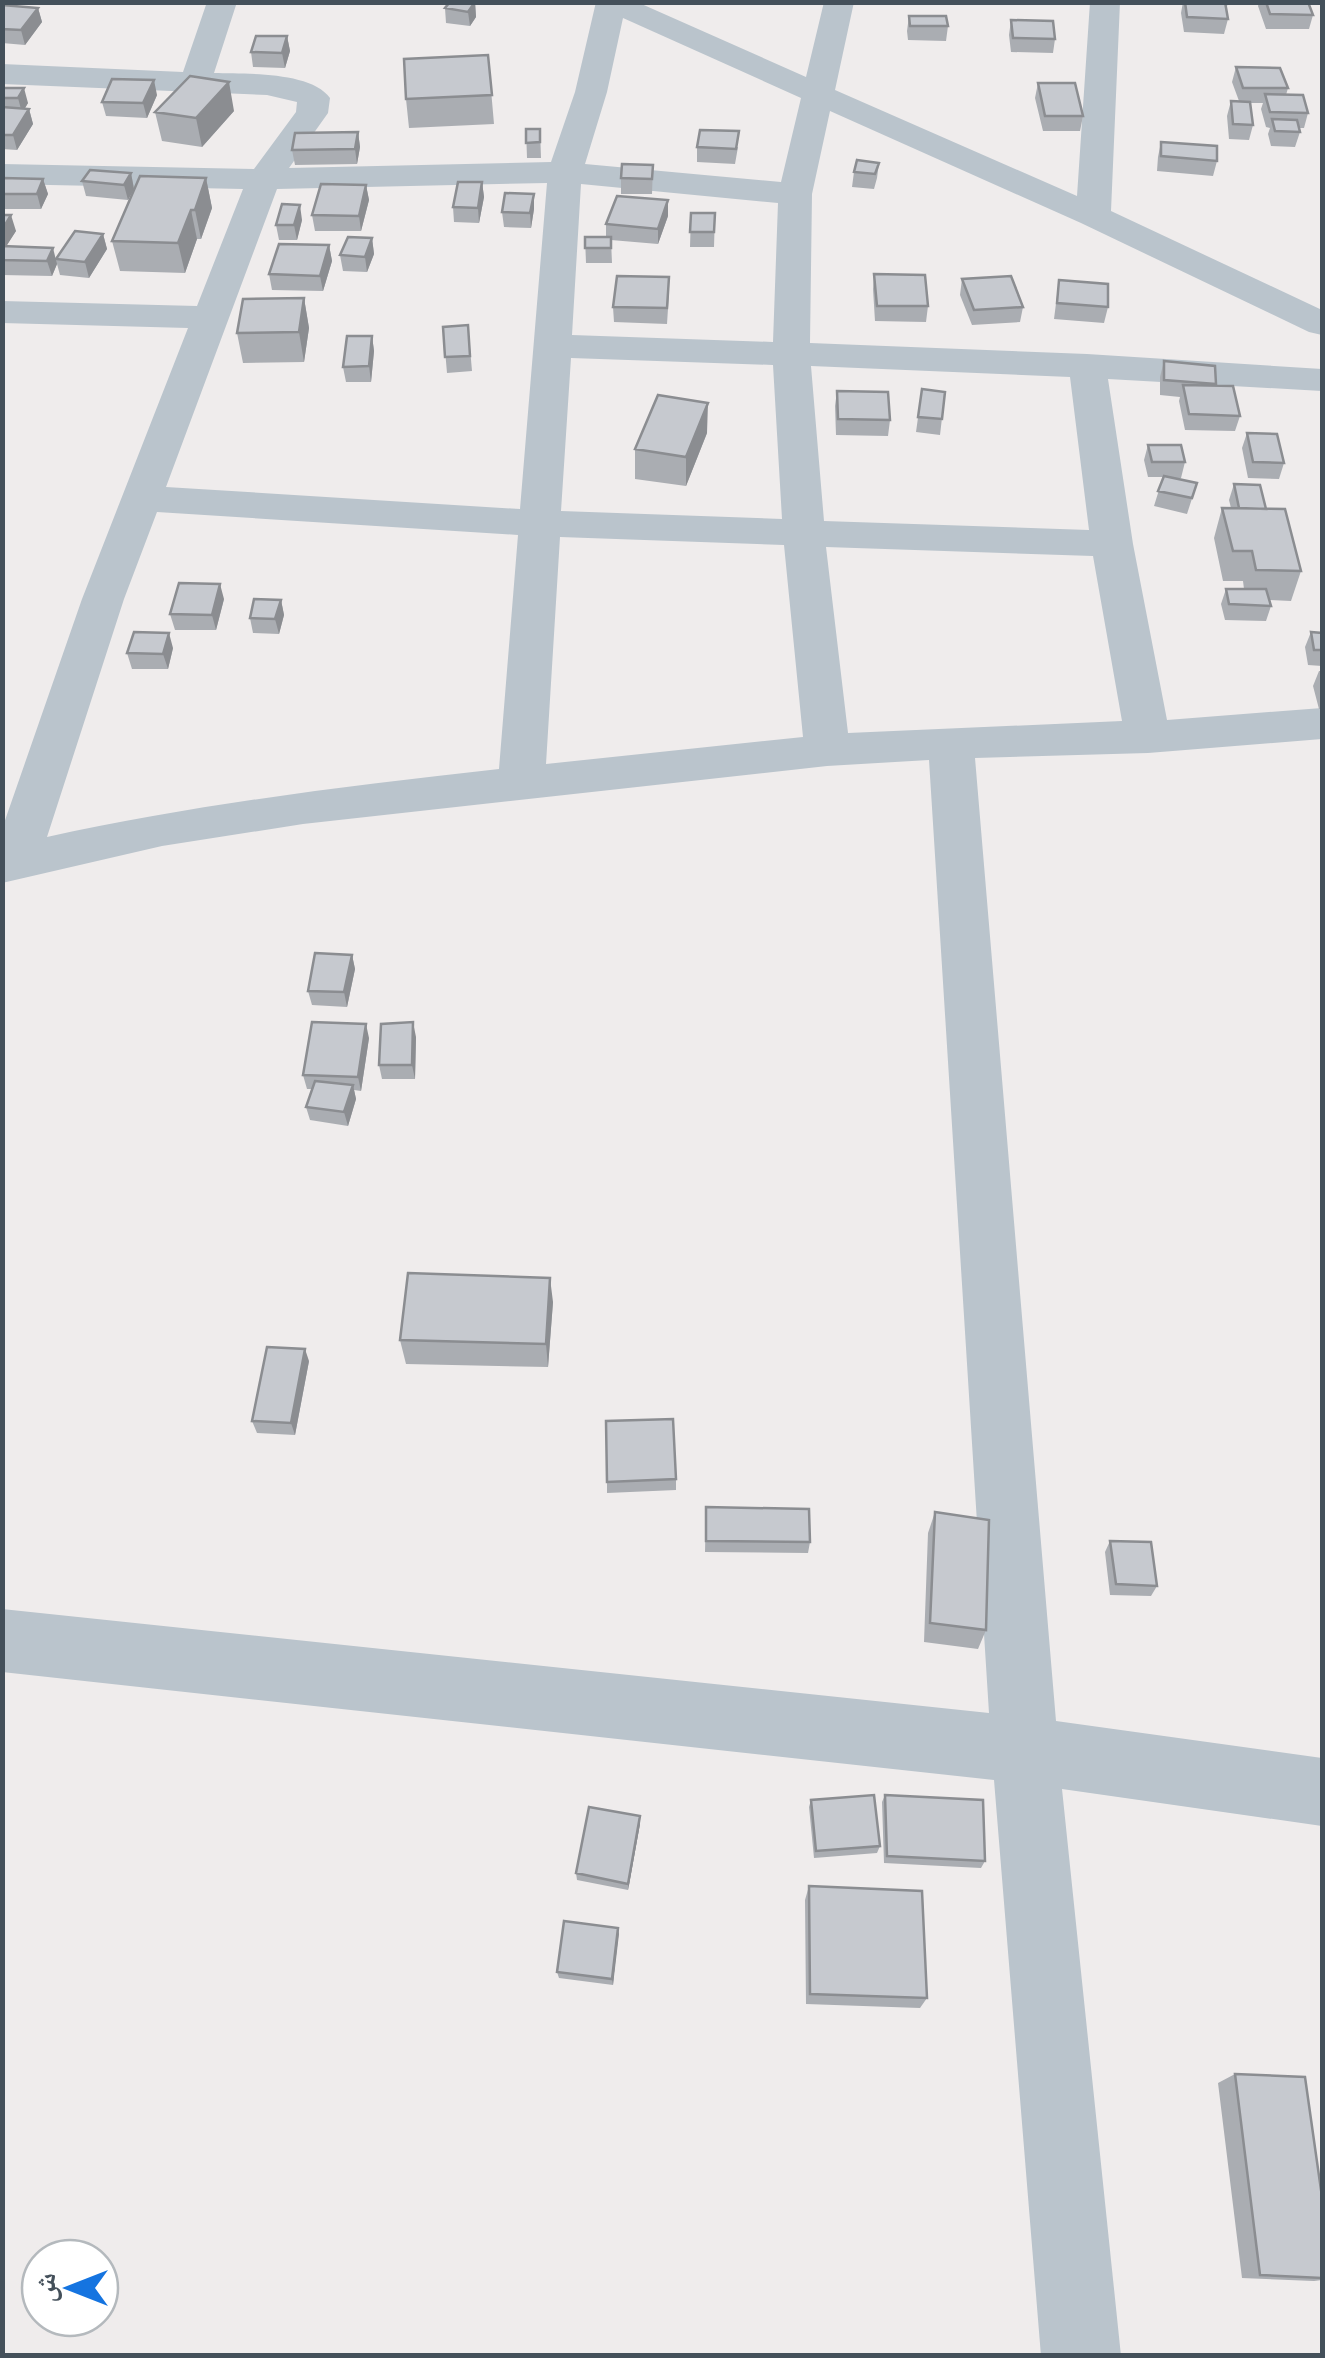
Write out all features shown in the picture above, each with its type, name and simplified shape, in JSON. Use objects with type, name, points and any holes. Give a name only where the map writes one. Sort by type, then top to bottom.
[{"type":"street","points":[[195,82],[222,2]]},
{"type":"street","points":[[520,785],[537,523],[555,346],[564,172],[591,92],[611,2],[1093,216],[1322,324]]},
{"type":"street","points":[[827,750],[804,533],[791,353],[795,194],[840,2]]},
{"type":"street","points":[[1093,216],[1105,2]]},
{"type":"street","points":[[2,74],[300,90],[314,98],[312,113],[264,179],[140,498],[9,863]]},
{"type":"street","points":[[2,174],[264,179],[564,172],[795,194]]},
{"type":"street","points":[[2,312],[213,318]]},
{"type":"street","points":[[555,346],[1087,365],[1322,380]]},
{"type":"street","points":[[1087,365],[1112,544],[1148,737]]},
{"type":"street","points":[[140,498],[537,523],[1112,544]]},
{"type":"street","points":[[9,863],[162,829],[303,807],[827,750],[1148,737],[1322,724]]},
{"type":"street","points":[[951,744],[1025,1750],[1081,2356]]},
{"type":"street","points":[[2,1640],[1025,1750],[1322,1792]]},
{"type":"building","points":[[450,2],[475,2],[468,12],[445,8]]},
{"type":"building","points":[[1185,2],[1225,2],[1228,19],[1187,17]]},
{"type":"building","points":[[1266,2],[1308,2],[1313,15],[1270,14]]},
{"type":"building","points":[[2,5],[38,8],[21,30],[2,29]]},
{"type":"building","points":[[909,16],[946,16],[948,26],[910,26]]},
{"type":"building","points":[[1011,20],[1053,21],[1055,39],[1013,38]]},
{"type":"building","points":[[256,36],[287,36],[282,53],[251,52]]},
{"type":"building","points":[[488,55],[492,95],[406,99],[404,59]]},
{"type":"building","points":[[1236,67],[1280,68],[1288,88],[1243,88]]},
{"type":"building","points":[[190,76],[229,82],[196,118],[155,112]]},
{"type":"building","points":[[112,79],[154,80],[143,103],[102,102]]},
{"type":"building","points":[[1038,83],[1075,83],[1083,116],[1045,116]]},
{"type":"building","points":[[2,88],[24,88],[18,98],[2,98]]},
{"type":"building","points":[[1265,94],[1303,95],[1308,113],[1270,112]]},
{"type":"building","points":[[1231,101],[1250,102],[1253,125],[1233,124]]},
{"type":"building","points":[[2,107],[29,109],[13,135],[2,135]]},
{"type":"building","points":[[1272,119],[1297,120],[1300,132],[1275,131]]},
{"type":"building","points":[[526,129],[540,129],[540,142],[526,143]]},
{"type":"building","points":[[700,130],[739,131],[736,149],[697,147]]},
{"type":"building","points":[[358,132],[355,149],[292,150],[295,133]]},
{"type":"building","points":[[1161,142],[1217,146],[1217,161],[1161,156]]},
{"type":"building","points":[[857,160],[879,163],[875,174],[854,172]]},
{"type":"building","points":[[622,164],[653,165],[652,179],[621,178]]},
{"type":"building","points":[[90,170],[131,173],[124,185],[82,181]]},
{"type":"building","points":[[140,176],[206,178],[178,243],[112,241]]},
{"type":"building","points":[[2,178],[43,179],[37,194],[2,194]]},
{"type":"building","points":[[458,182],[482,182],[478,208],[453,207]]},
{"type":"building","points":[[321,184],[366,185],[359,216],[312,215]]},
{"type":"building","points":[[505,193],[534,194],[530,213],[502,212]]},
{"type":"building","points":[[617,196],[668,200],[658,229],[606,224]]},
{"type":"building","points":[[282,204],[300,205],[294,225],[276,225]]},
{"type":"building","points":[[691,213],[715,213],[714,232],[690,232]]},
{"type":"building","points":[[2,215],[11,215],[2,230]]},
{"type":"building","points":[[75,231],[103,234],[85,262],[56,259]]},
{"type":"building","points":[[348,237],[372,238],[365,257],[340,255]]},
{"type":"building","points":[[585,237],[611,237],[611,248],[585,248]]},
{"type":"building","points":[[279,244],[329,245],[320,276],[269,274]]},
{"type":"building","points":[[2,246],[53,248],[47,261],[2,260]]},
{"type":"building","points":[[874,274],[925,275],[928,306],[877,306]]},
{"type":"building","points":[[617,276],[669,277],[667,308],[613,307]]},
{"type":"building","points":[[1011,276],[1023,307],[974,310],[962,279]]},
{"type":"building","points":[[1059,280],[1108,284],[1108,307],[1057,303]]},
{"type":"building","points":[[304,298],[299,332],[237,333],[243,299]]},
{"type":"building","points":[[468,325],[470,356],[445,357],[443,327]]},
{"type":"building","points":[[347,336],[372,336],[369,366],[343,367]]},
{"type":"building","points":[[1164,361],[1215,366],[1216,384],[1164,380]]},
{"type":"building","points":[[1183,385],[1233,386],[1240,416],[1189,414]]},
{"type":"building","points":[[922,389],[945,392],[942,419],[918,417]]},
{"type":"building","points":[[837,391],[888,392],[890,420],[838,419]]},
{"type":"building","points":[[658,395],[708,403],[686,457],[635,449]]},
{"type":"building","points":[[1247,433],[1277,434],[1284,463],[1253,462]]},
{"type":"building","points":[[1148,445],[1181,445],[1185,462],[1152,462]]},
{"type":"building","points":[[1164,476],[1197,483],[1192,498],[1158,491]]},
{"type":"building","points":[[1234,484],[1260,485],[1266,509],[1239,508]]},
{"type":"building","points":[[1222,508],[1285,509],[1301,571],[1256,570],[1252,551],[1233,551]]},
{"type":"building","points":[[179,583],[220,584],[212,615],[170,614]]},
{"type":"building","points":[[1226,589],[1266,589],[1271,606],[1229,604]]},
{"type":"building","points":[[254,599],[281,600],[275,619],[250,618]]},
{"type":"building","points":[[134,632],[169,633],[163,654],[127,653]]},
{"type":"building","points":[[1311,632],[1322,633],[1322,650],[1314,650]]},
{"type":"building","points":[[315,953],[352,955],[344,992],[308,991]]},
{"type":"building","points":[[312,1022],[366,1024],[358,1077],[303,1075]]},
{"type":"building","points":[[413,1022],[412,1065],[379,1065],[381,1024]]},
{"type":"building","points":[[315,1081],[353,1085],[344,1112],[306,1107]]},
{"type":"building","points":[[408,1273],[550,1278],[546,1344],[400,1340]]},
{"type":"building","points":[[267,1347],[305,1349],[291,1423],[252,1421]]},
{"type":"building","points":[[673,1419],[676,1479],[607,1482],[606,1421]]},
{"type":"building","points":[[706,1507],[809,1509],[810,1542],[706,1541]]},
{"type":"building","points":[[935,1512],[989,1520],[986,1630],[930,1623]]},
{"type":"building","points":[[1110,1541],[1151,1542],[1157,1586],[1116,1584]]},
{"type":"building","points":[[874,1795],[880,1846],[816,1851],[811,1800]]},
{"type":"building","points":[[885,1795],[983,1800],[985,1861],[887,1856]]},
{"type":"building","points":[[589,1807],[640,1816],[628,1884],[576,1873]]},
{"type":"building","points":[[809,1886],[922,1891],[927,1998],[810,1994]]},
{"type":"building","points":[[564,1921],[618,1928],[612,1979],[557,1972]]},
{"type":"building","points":[[1235,2074],[1305,2077],[1322,2197],[1322,2278],[1260,2275]]}]
